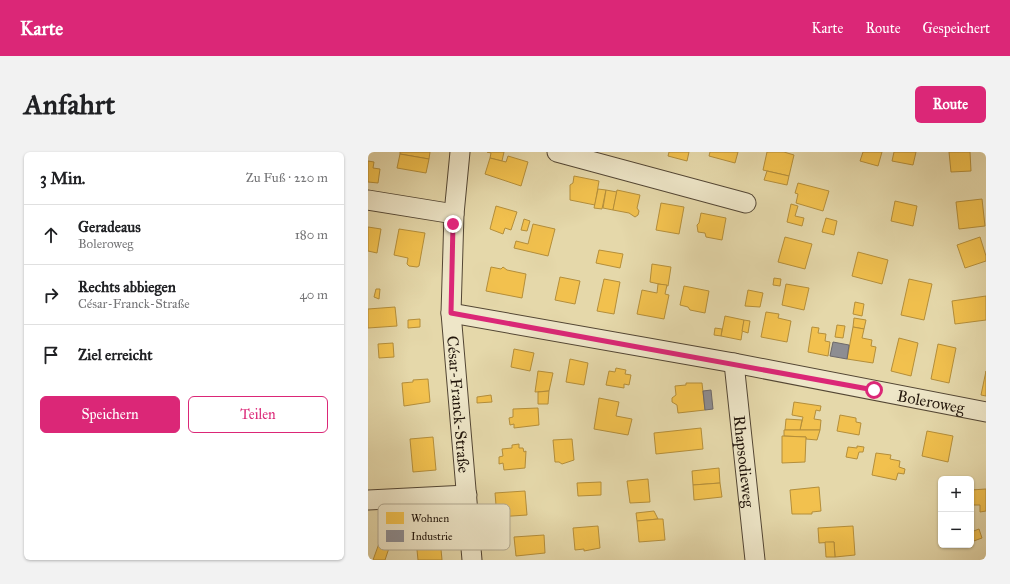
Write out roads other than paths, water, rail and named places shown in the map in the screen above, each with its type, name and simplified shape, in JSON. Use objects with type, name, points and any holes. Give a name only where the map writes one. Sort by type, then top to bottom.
[{"type":"street","name":"César-Franck-Straße","points":[[460,152],[454,214],[451,313],[468,504]]},
{"type":"street","points":[[557,152],[746,203]]},
{"type":"street","points":[[368,200],[454,214]]},
{"type":"street","name":"Boleroweg","points":[[451,313],[734,363],[986,412]]},
{"type":"street","name":"Rhapsodieweg","points":[[734,363],[755,560]]},
{"type":"street","points":[[368,500],[467,495]]},
{"type":"street","name":"César-Franck-Straße","points":[[471,550],[472,560]]}]
